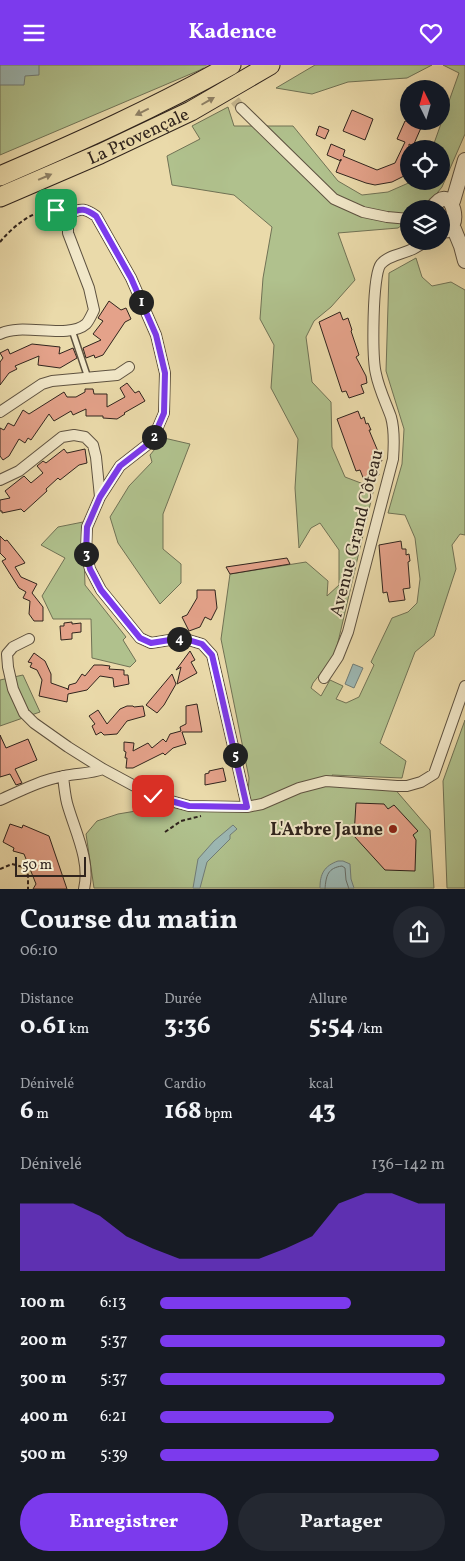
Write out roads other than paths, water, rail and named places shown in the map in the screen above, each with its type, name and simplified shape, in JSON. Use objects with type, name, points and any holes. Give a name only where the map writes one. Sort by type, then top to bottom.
[{"type":"highway","name":"La Provençale","points":[[0,176],[96,135],[180,94],[231,65]]},
{"type":"highway","name":"La Provençale","points":[[0,197],[100,154],[191,111],[270,65]]},
{"type":"street","points":[[241,107],[334,199],[363,212],[400,218]]},
{"type":"street","points":[[453,201],[465,160]]},
{"type":"street","points":[[450,201],[460,207],[462,212],[461,222],[450,229]]},
{"type":"street","points":[[0,334],[24,330],[72,330],[86,324],[94,310],[89,288],[68,233],[68,225],[70,214],[78,209],[87,209],[96,216],[131,278],[156,335],[165,373],[164,413],[152,441],[120,466],[100,497],[87,527],[86,553],[90,569],[101,590],[140,638],[151,643],[182,638],[202,644],[212,655],[247,807]]},
{"type":"street","points":[[450,232],[461,246],[465,261]]},
{"type":"street","name":"Avenue Grand Côteau","points":[[324,678],[338,657],[348,632],[393,459],[394,443],[391,419],[376,373],[375,287],[377,271],[381,263],[387,259],[415,250]]},
{"type":"street","points":[[0,412],[42,384],[52,381],[117,375],[129,367]]},
{"type":"street","points":[[0,481],[19,471],[62,437],[74,435],[85,437],[93,445],[100,497]]},
{"type":"street","points":[[28,639],[13,647],[8,655],[8,667],[13,689],[24,713],[34,723],[103,769],[153,796],[189,806],[247,807],[262,804],[299,789],[326,781],[397,786],[407,786],[421,782],[434,774],[465,686]]},
{"type":"street","points":[[0,800],[63,776],[92,773],[103,769]]},
{"type":"street","points":[[63,776],[67,801],[84,860],[84,889]]},
{"type":"lane","points":[[72,330],[88,378]]},
{"type":"water","points":[[0,65],[39,65],[39,75],[25,76],[24,85],[0,85]]},
{"type":"water","points":[[353,664],[363,668],[354,688],[345,684]]},
{"type":"water","points":[[233,825],[237,829],[230,835],[230,839],[207,862],[200,888],[193,888],[198,859],[214,841]]},
{"type":"water","points":[[338,861],[350,864],[354,888],[320,888],[321,879],[326,868]]},
{"type":"tunnel","points":[[207,65],[241,108]]},
{"type":"place","name":"L'Arbre Jaune","points":[[393,829]]}]
